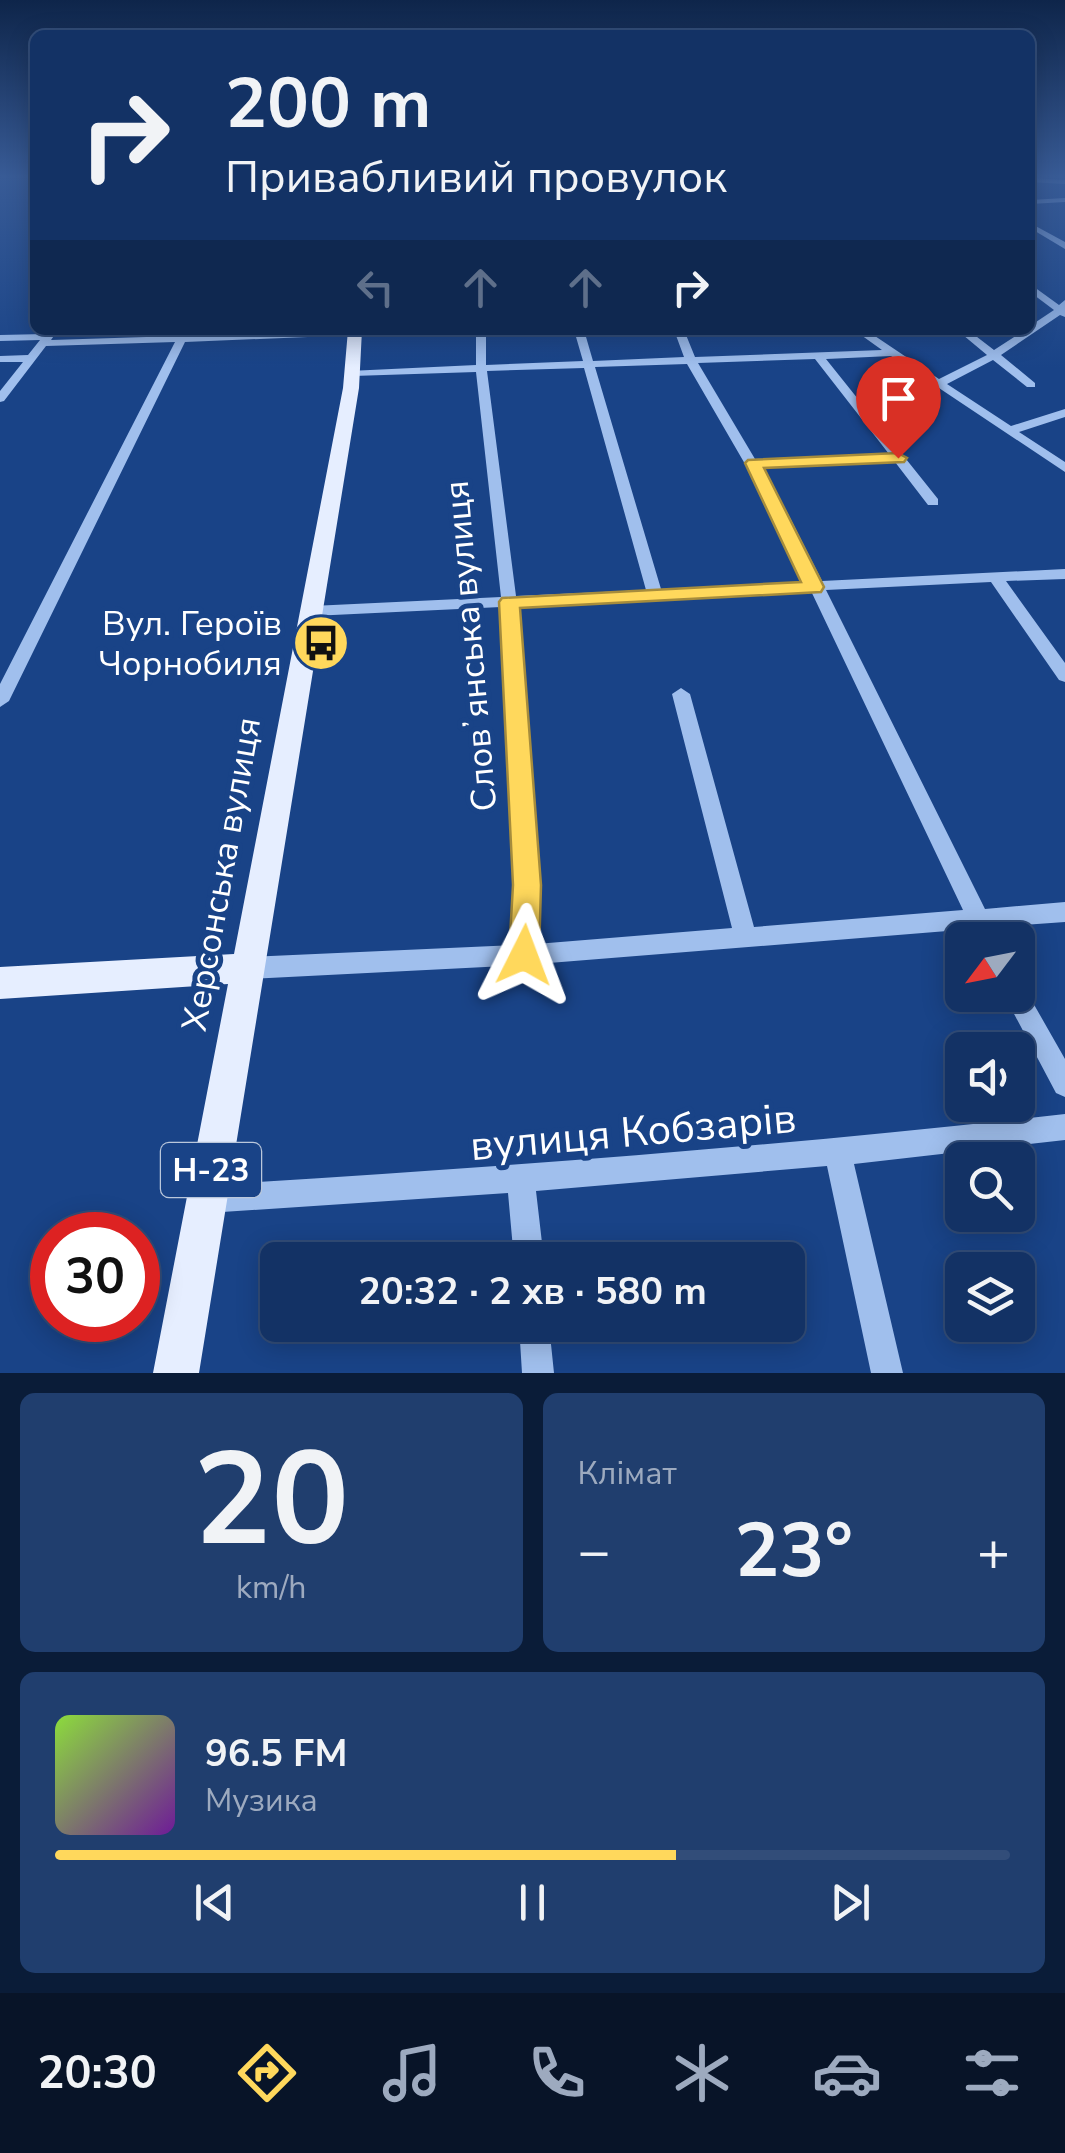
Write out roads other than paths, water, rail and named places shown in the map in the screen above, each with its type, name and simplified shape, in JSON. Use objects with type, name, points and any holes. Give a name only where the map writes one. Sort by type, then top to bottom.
[{"type":"main road","name":"Херсонська вулиця","points":[[176,1373],[312,612],[353,373],[355,335]]},
{"type":"main road","points":[[0,983],[249,968]]},
{"type":"street","points":[[1035,290],[1063,309],[1035,327]]},
{"type":"street","points":[[0,338],[184,335],[0,700]]},
{"type":"street","name":"Словʼянська вулиця","points":[[481,335],[481,368],[510,602],[527,885],[524,955]]},
{"type":"street","points":[[581,335],[655,595]]},
{"type":"street","points":[[681,335],[691,361],[754,463],[980,922]]},
{"type":"street","points":[[866,335],[1065,468]]},
{"type":"street","points":[[968,335],[1031,384]]},
{"type":"street","points":[[940,383],[1023,335]]},
{"type":"street","points":[[0,399],[48,337]]},
{"type":"street","points":[[353,373],[892,352]]},
{"type":"street","points":[[818,356],[933,502]]},
{"type":"street","points":[[0,358],[32,358]]},
{"type":"street","points":[[1011,430],[1065,413]]},
{"type":"street","points":[[754,463],[898,458]]},
{"type":"street","points":[[312,612],[1065,574]]},
{"type":"street","points":[[996,578],[1065,676]]},
{"type":"street","points":[[681,694],[746,937]]},
{"type":"street","points":[[1020,922],[1065,912]]},
{"type":"street","points":[[249,968],[524,955],[746,937],[945,931]]},
{"type":"street","points":[[1025,1012],[1065,1084]]},
{"type":"street","name":"вулиця Кобзарів","points":[[206,1199],[521,1181],[838,1155],[1065,1127]]},
{"type":"street","points":[[838,1155],[887,1373]]},
{"type":"street","points":[[521,1181],[526,1242]]},
{"type":"street","points":[[535,1342],[538,1373]]},
{"type":"place","name":"Вул. Героїв Чорнобиля","points":[[321,643]]}]
